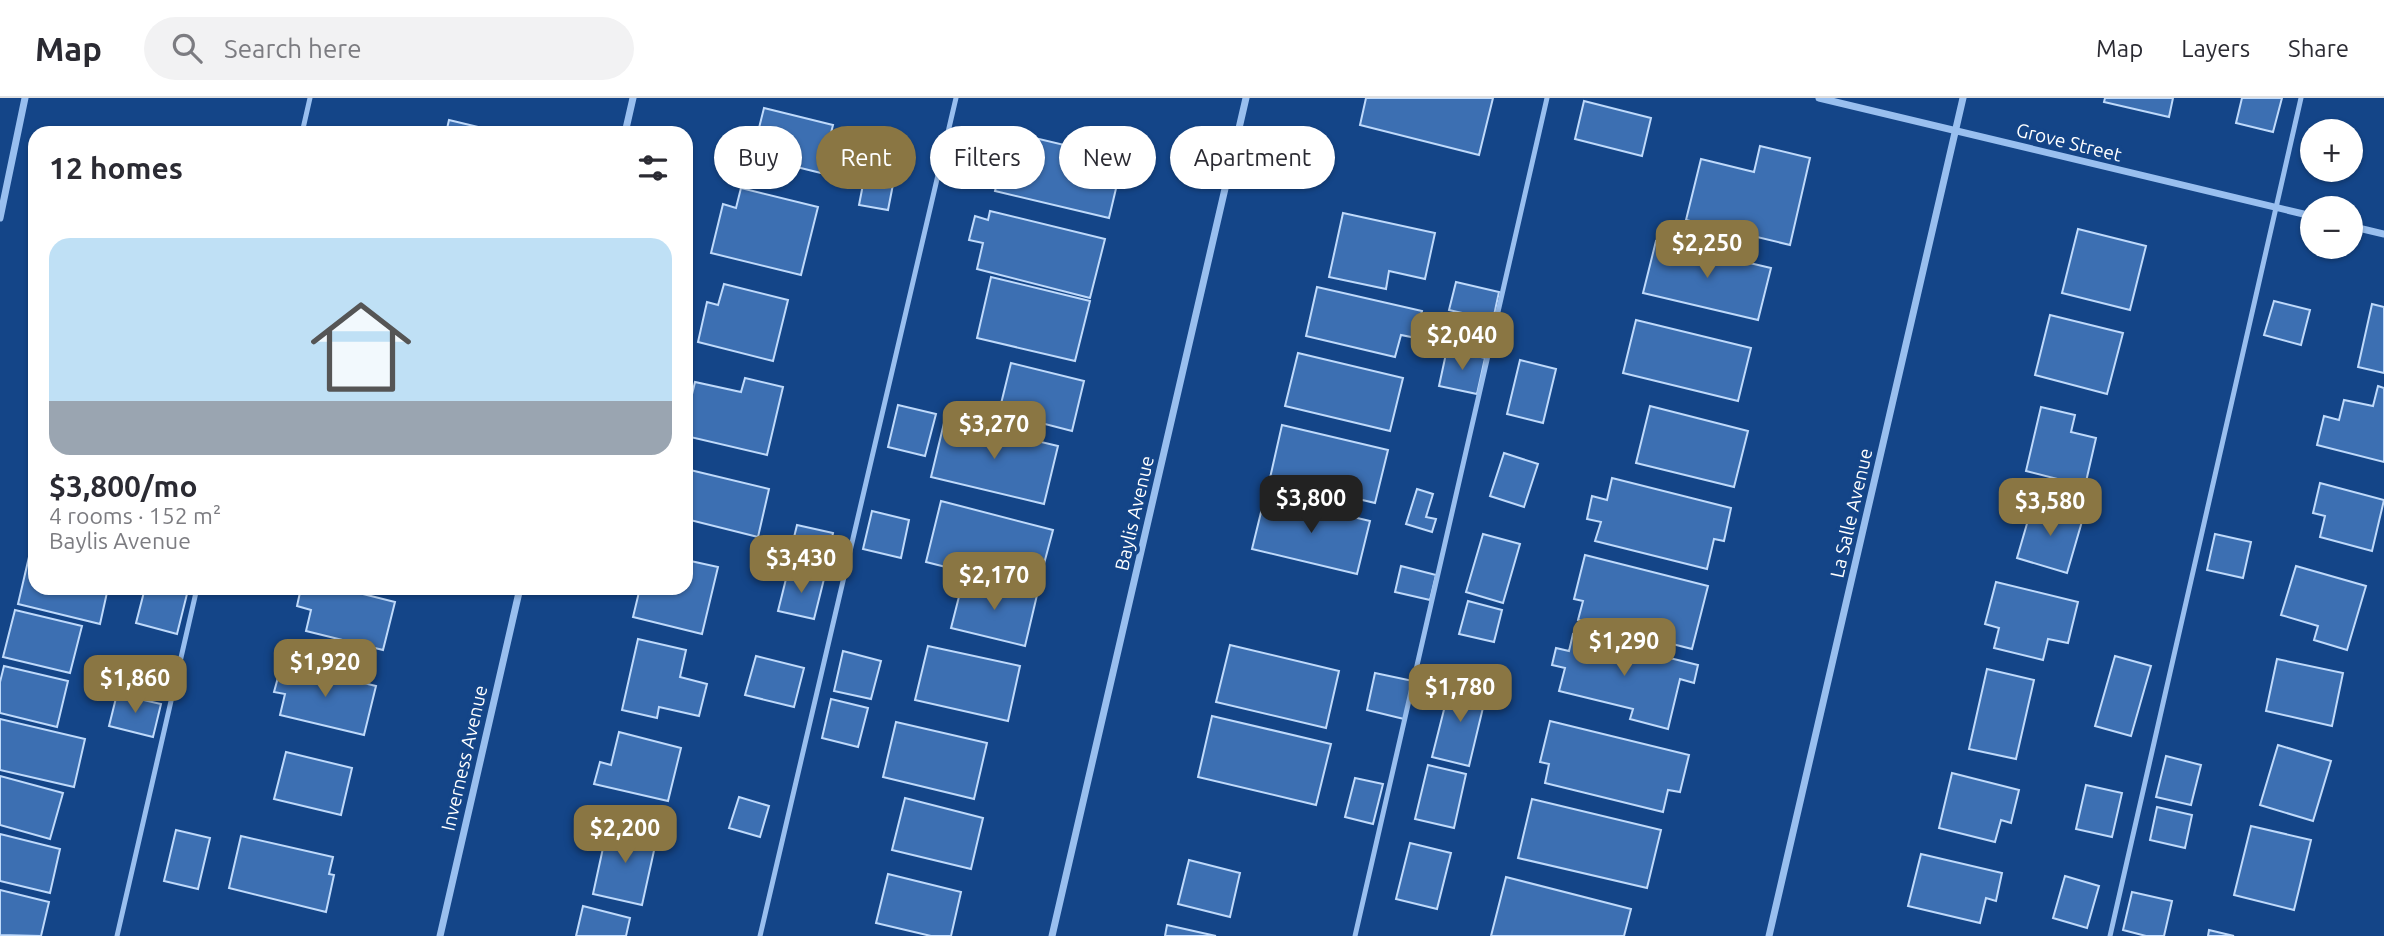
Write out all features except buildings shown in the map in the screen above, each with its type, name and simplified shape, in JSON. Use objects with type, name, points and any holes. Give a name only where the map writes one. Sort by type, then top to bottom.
[{"type":"street","points":[[0,218],[25,98]]},
{"type":"street","points":[[627,126],[633,98]]},
{"type":"street","name":"Baylis Avenue","points":[[1052,936],[1246,98]]},
{"type":"street","name":"Grove Street","points":[[1819,98],[2300,213]]},
{"type":"street","name":"La Salle Avenue","points":[[1769,936],[1963,98]]},
{"type":"street","points":[[2363,229],[2384,234]]},
{"type":"street","name":"Inverness Avenue","points":[[440,936],[518,595]]},
{"type":"lane","points":[[304,126],[310,98]]},
{"type":"lane","points":[[760,936],[956,98]]},
{"type":"lane","points":[[1355,936],[1547,98]]},
{"type":"lane","points":[[2110,936],[2301,98]]},
{"type":"lane","points":[[117,936],[195,595]]}]
